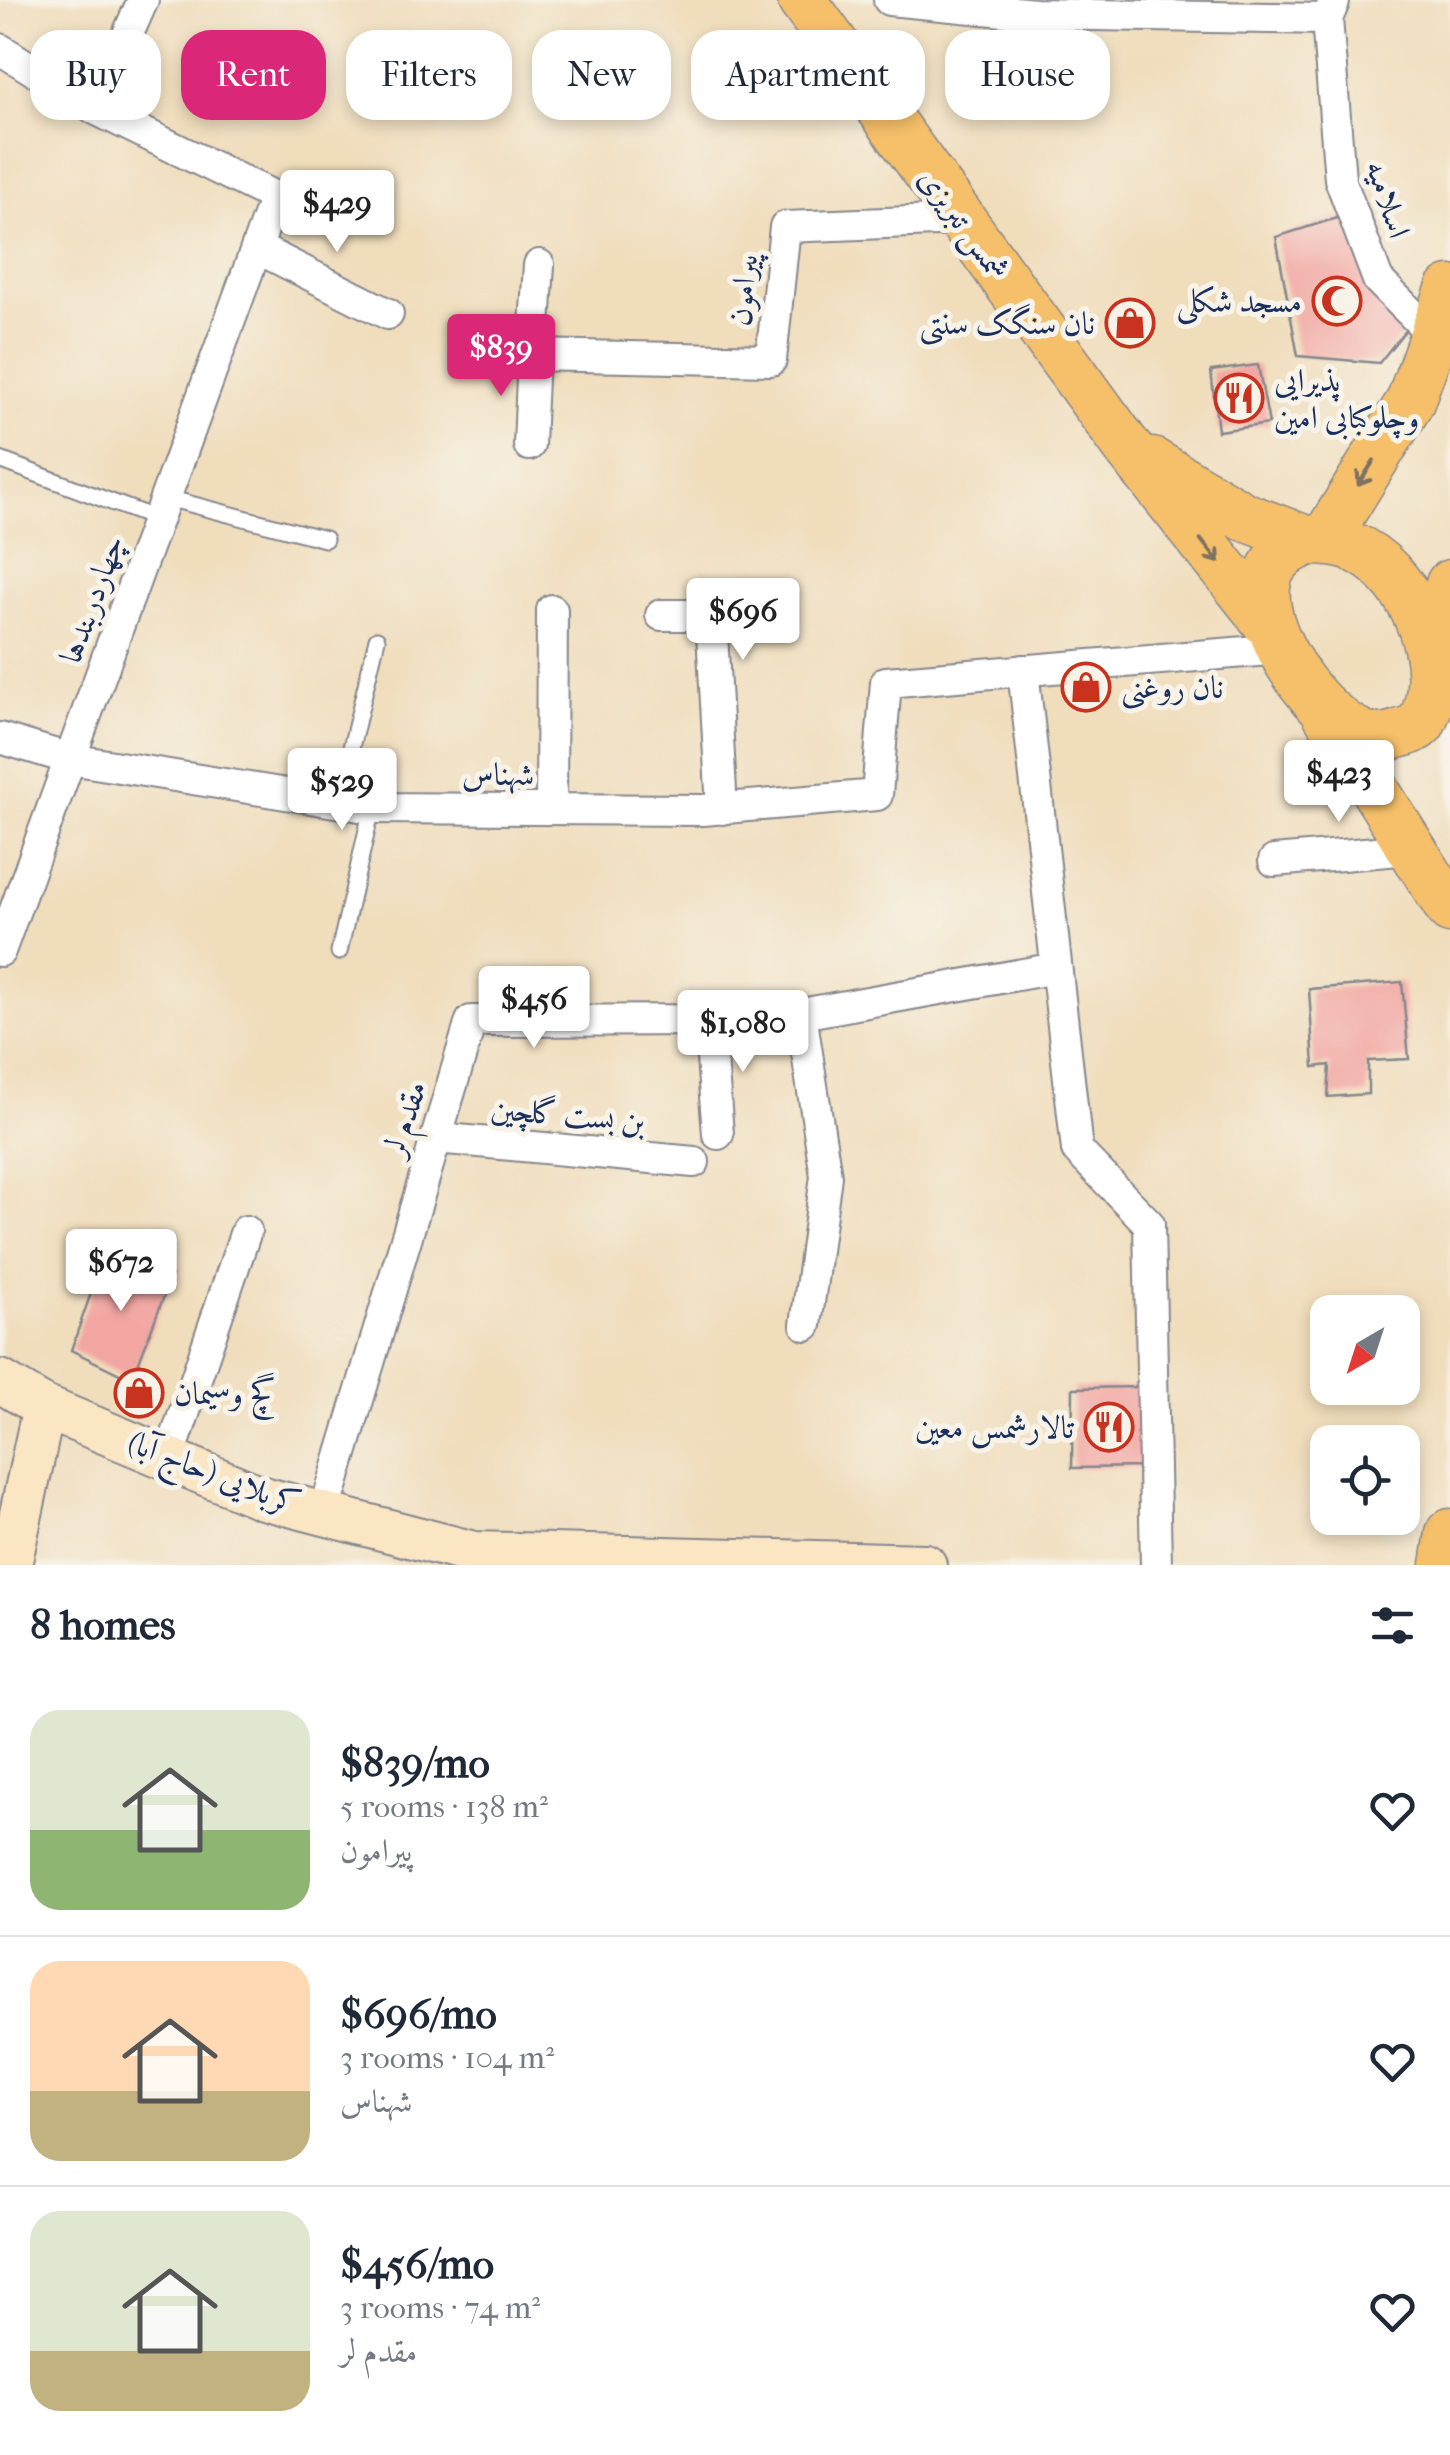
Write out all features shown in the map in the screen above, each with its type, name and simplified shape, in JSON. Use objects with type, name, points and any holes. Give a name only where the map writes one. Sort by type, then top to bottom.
[{"type":"main road","name":"شمس تبریزی","points":[[802,0],[1127,447],[1275,636]]},
{"type":"main road","points":[[1450,290],[1410,402],[1316,541],[1288,549],[1266,582],[1275,636],[1450,908]]},
{"type":"main road","points":[[1127,447],[1243,516],[1316,541],[1358,548],[1385,566],[1415,602],[1442,690]]},
{"type":"main road","points":[[1320,702],[1345,726],[1366,736],[1385,739],[1419,727],[1442,690],[1450,584]]},
{"type":"main road","points":[[1445,1565],[1450,1534]]},
{"type":"street","points":[[130,30],[143,0]]},
{"type":"street","points":[[889,0],[1035,14],[1331,10]]},
{"type":"street","name":"اسلامیه","points":[[1331,10],[1340,179],[1378,280],[1435,337]]},
{"type":"street","points":[[0,49],[30,68]]},
{"type":"street","name":"چهاردربندها","points":[[0,951],[275,198],[118,120]]},
{"type":"street","name":"پیرامون","points":[[534,356],[770,360],[785,227],[961,220]]},
{"type":"street","points":[[254,260],[388,314]]},
{"type":"street","points":[[529,445],[539,265]]},
{"type":"street","points":[[550,809],[552,610]]},
{"type":"street","points":[[661,615],[711,616],[712,810]]},
{"type":"street","points":[[1156,1565],[1148,1224],[1077,1150],[1023,670],[1275,636]]},
{"type":"street","name":"شهناس","points":[[0,738],[70,759],[372,808],[712,810],[877,795],[886,682],[1023,670]]},
{"type":"street","points":[[1274,861],[1410,849]]},
{"type":"street","name":"مقدم لر","points":[[324,1514],[471,1021],[708,1020],[802,1014],[1056,968]]},
{"type":"street","points":[[802,1014],[826,1176],[806,1325]]},
{"type":"street","points":[[708,1020],[718,1134]]},
{"type":"street","name":"بن بست گلچین","points":[[436,1138],[694,1162]]},
{"type":"street","points":[[169,1458],[246,1230]]},
{"type":"street","name":"کربلایی (حاج آبا)","points":[[0,1382],[44,1406],[262,1498],[474,1553],[510,1560],[925,1565]]},
{"type":"street","points":[[10,1565],[20,1487],[44,1406]]},
{"type":"lane","points":[[0,460],[163,509],[325,539]]},
{"type":"lane","points":[[338,802],[377,639]]},
{"type":"lane","points":[[339,952],[372,808]]},
{"type":"building","name":"مسجد شکلی","points":[[1346,215],[1407,328],[1379,363],[1298,356],[1276,237]]},
{"type":"building","name":"پذیرایی وچلوکبابی امین","points":[[1258,365],[1269,424],[1218,431],[1211,371]]},
{"type":"building","points":[[1402,982],[1409,1059],[1368,1061],[1368,1094],[1328,1097],[1330,1065],[1314,1067],[1309,989]]},
{"type":"building","points":[[105,1253],[172,1275],[132,1380],[71,1350]]},
{"type":"building","name":"تالارشمس معین","points":[[1144,1387],[1145,1467],[1072,1468],[1073,1388]]},
{"type":"place","name":"مسجد شکلی","points":[[1337,301]]},
{"type":"place","name":"نان سنگک سنتی","points":[[1130,323]]},
{"type":"place","name":"پذیرایی وچلوکبابی امین","points":[[1239,398]]},
{"type":"place","name":"نان روغنی","points":[[1086,687]]},
{"type":"place","name":"گچ وسیمان","points":[[139,1393]]},
{"type":"place","name":"تالارشمس معین","points":[[1109,1427]]}]
